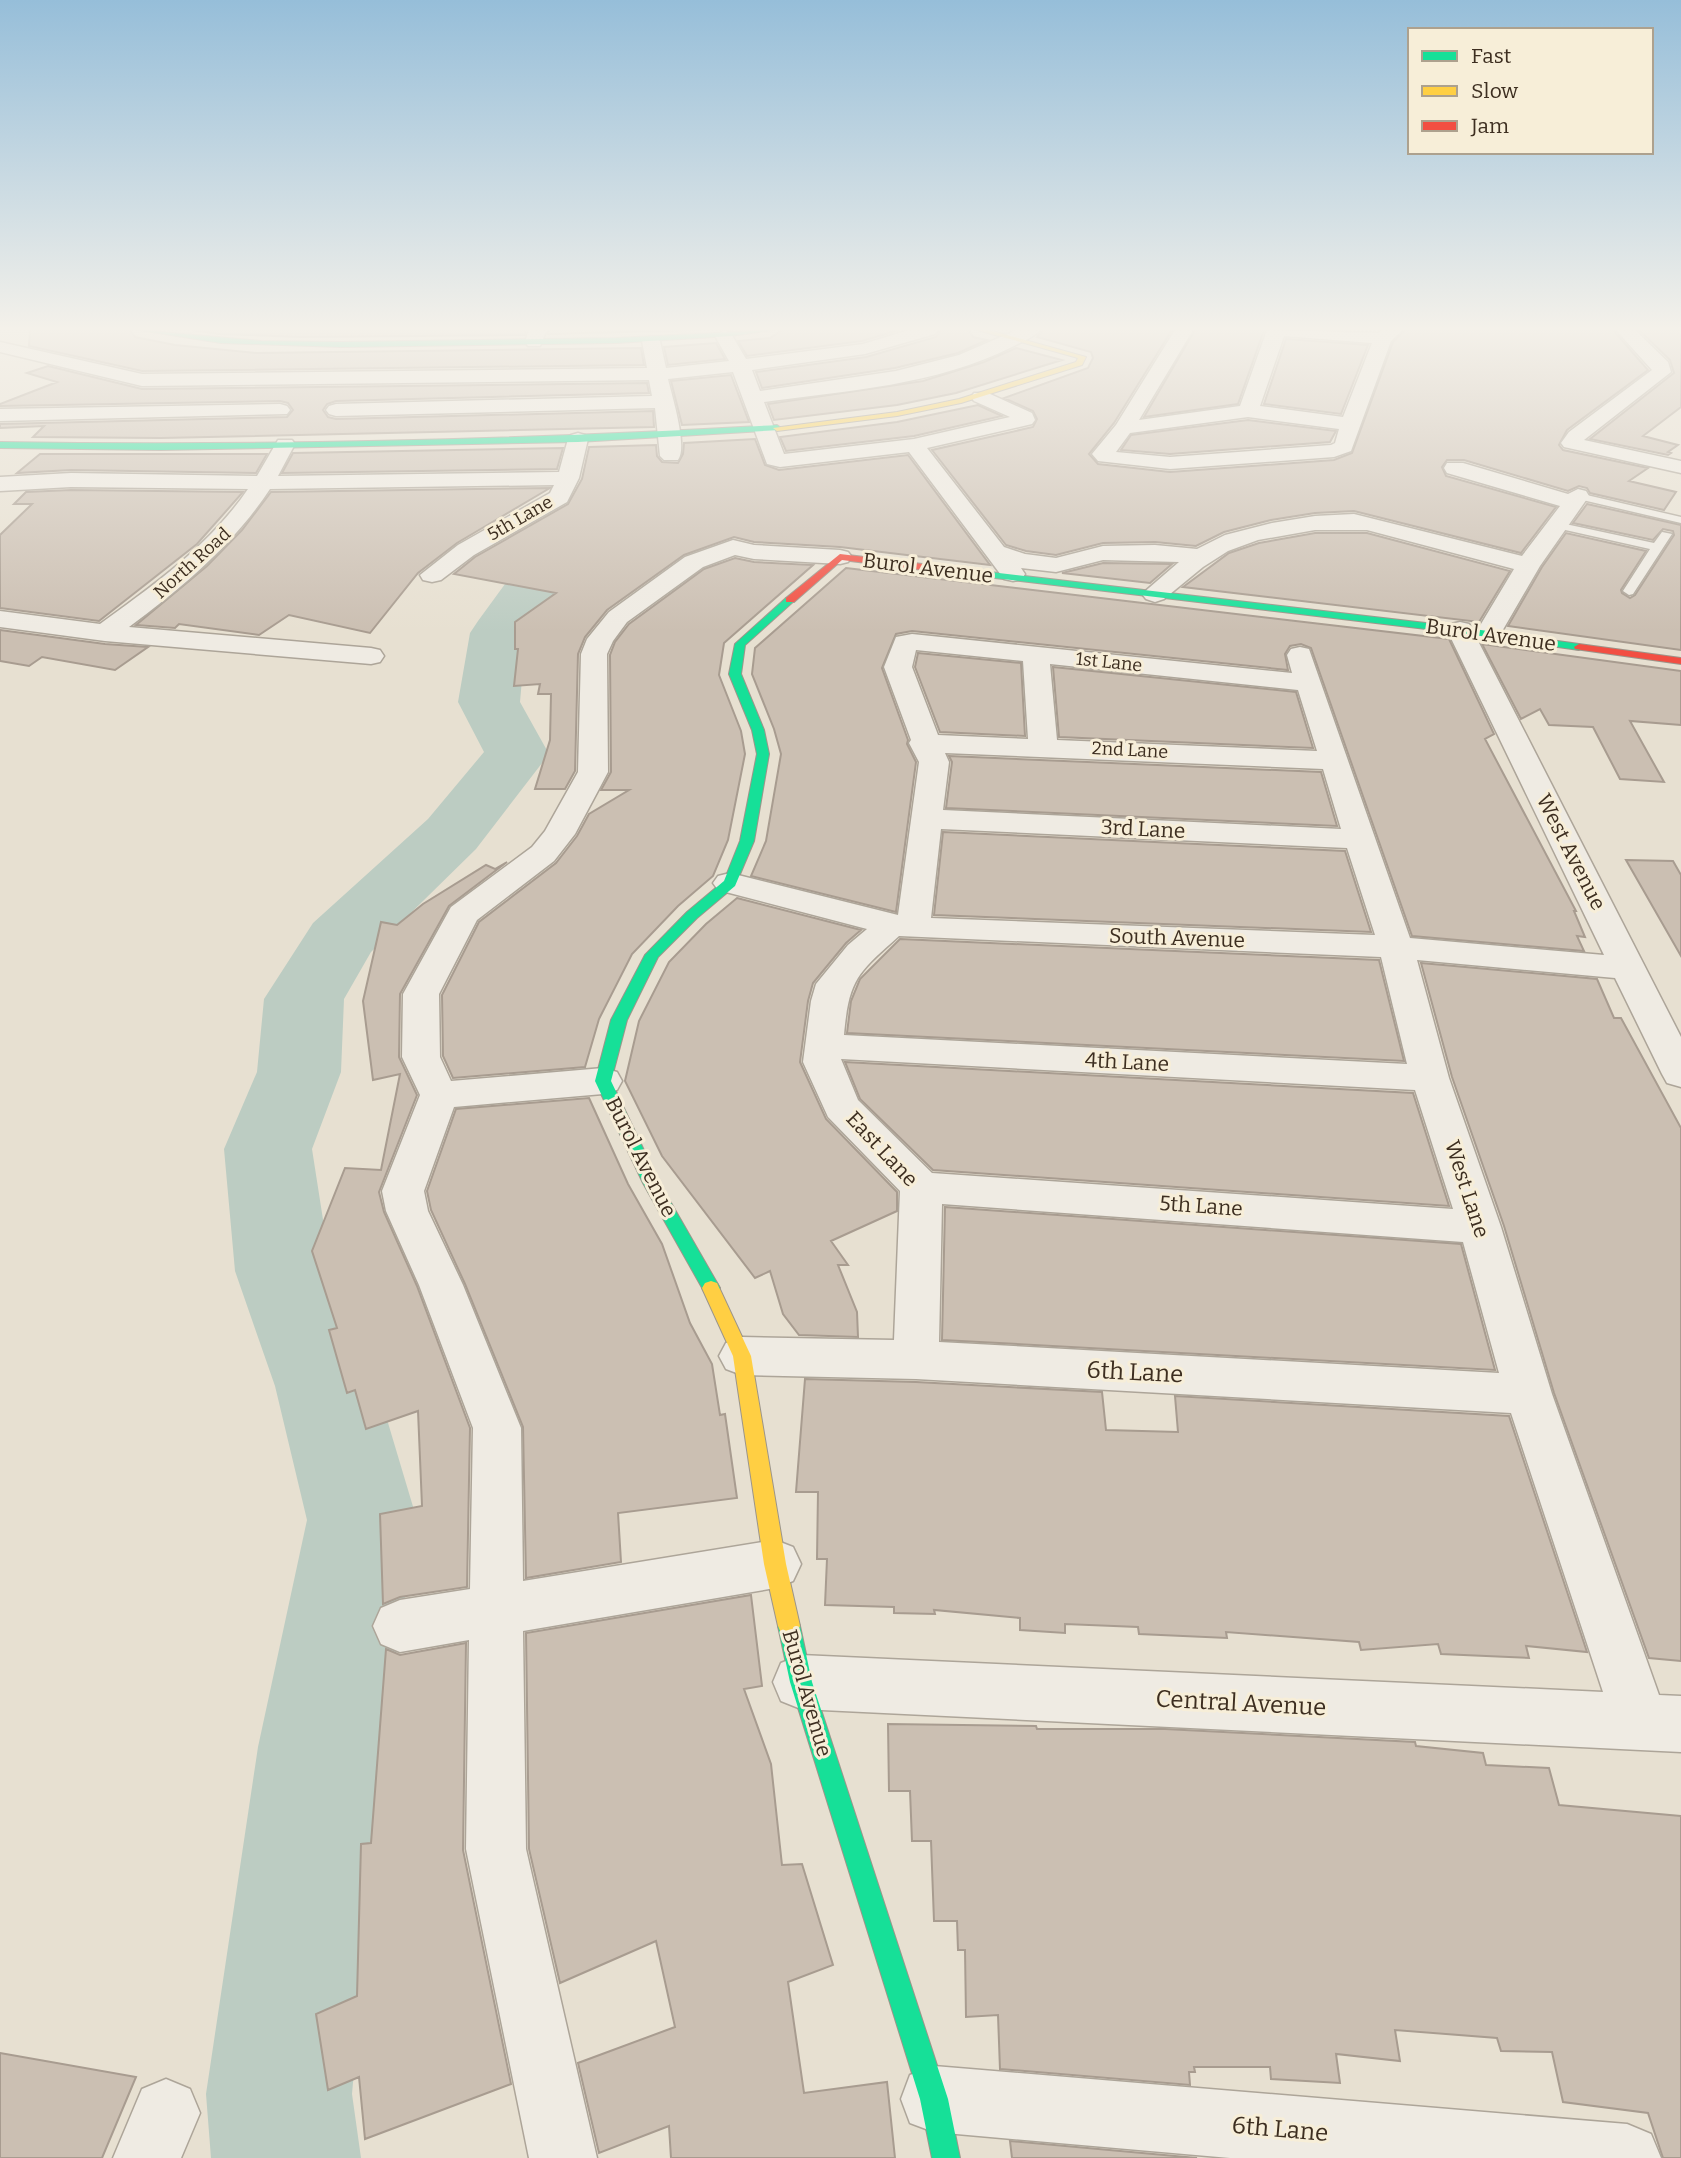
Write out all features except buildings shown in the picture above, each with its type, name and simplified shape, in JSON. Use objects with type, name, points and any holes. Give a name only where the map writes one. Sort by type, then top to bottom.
[{"type":"street","points":[[71,445],[79,431]]},
{"type":"street","points":[[668,431],[671,446]]},
{"type":"street","points":[[0,445],[578,439],[671,446],[759,431]]},
{"type":"street","points":[[763,431],[775,459],[789,461],[914,445],[977,431]]},
{"type":"street","points":[[1122,431],[1103,454],[1105,457],[1170,463],[1334,451],[1343,447],[1348,431]]},
{"type":"street","points":[[1583,431],[1571,443],[1681,467]]},
{"type":"street","name":"5th Lane","points":[[432,575],[466,550],[559,497],[568,478],[578,439]]},
{"type":"street","name":"North Road","points":[[105,633],[174,583],[233,527],[285,444]]},
{"type":"street","points":[[914,445],[1016,579]]},
{"type":"street","points":[[1455,468],[1513,487],[1575,499],[1528,565],[1474,632]]},
{"type":"street","points":[[0,484],[71,480],[262,483],[568,478]]},
{"type":"street","points":[[1155,594],[1202,557],[1240,538],[1342,520],[1359,521],[1528,565]]},
{"type":"street","points":[[563,2158],[496,1849],[497,1428],[441,1285],[407,1211],[403,1191],[439,1095],[421,1057],[421,994],[463,914],[543,854],[559,834],[593,772],[594,654],[600,639],[618,617],[694,562],[733,547],[754,552],[839,557]]},
{"type":"street","points":[[997,552],[1021,561],[1056,565],[1103,553],[1155,551],[1202,557]]},
{"type":"street","name":"Burol Avenue","points":[[940,2129],[801,1682],[775,1564],[742,1356],[702,1269],[651,1183],[603,1081],[619,1020],[652,955],[692,915],[730,883],[747,841],[763,754],[758,730],[735,674],[740,644],[839,557],[1474,632],[1681,661]]},
{"type":"street","points":[[0,619],[105,633],[371,656]]},
{"type":"street","name":"West Avenue","points":[[1474,632],[1629,968],[1681,1074]]},
{"type":"street","name":"1st Lane","points":[[924,743],[898,667],[905,643],[909,642],[1036,655],[1305,669]]},
{"type":"street","points":[[1036,655],[1043,746]]},
{"type":"street","name":"West Lane","points":[[1305,669],[1395,947],[1430,1078],[1480,1227],[1528,1394],[1661,1723]]},
{"type":"street","points":[[902,927],[927,819],[934,762],[924,743]]},
{"type":"street","name":"2nd Lane","points":[[924,743],[1043,746],[1335,761]]},
{"type":"street","name":"3rd Lane","points":[[927,819],[1358,839]]},
{"type":"street","name":"South Avenue","points":[[730,883],[902,927],[1395,947],[1629,968]]},
{"type":"street","name":"East Lane","points":[[902,927],[860,953],[834,984],[829,1001],[822,1062],[842,1107],[921,1187],[916,1360]]},
{"type":"street","name":"4th Lane","points":[[824,1046],[1430,1078]]},
{"type":"street","points":[[439,1095],[603,1081]]},
{"type":"street","name":"5th Lane","points":[[921,1187],[1480,1227]]},
{"type":"street","name":"6th Lane","points":[[742,1356],[916,1360],[1528,1394]]},
{"type":"street","points":[[400,1626],[775,1564]]},
{"type":"street","name":"Central Avenue","points":[[801,1682],[1661,1723]]},
{"type":"street","name":"6th Lane","points":[[940,2129],[1626,2158]]},
{"type":"lane","points":[[1575,499],[1681,520]]},
{"type":"lane","points":[[1556,525],[1657,547]]},
{"type":"lane","points":[[1629,591],[1666,534]]},
{"type":"waterway","points":[[286,2158],[279,2094],[320,1747],[362,1520],[326,1386],[283,1271],[268,1149],[299,1072],[304,999],[340,939],[452,834],[517,754],[489,702],[498,633],[524,596],[569,564],[640,551]]},
{"type":"traffic: fast","points":[[0,445],[161,447],[578,439],[728,431]]},
{"type":"traffic: fast","points":[[939,569],[1460,630],[1579,647]]},
{"type":"traffic: fast","points":[[711,1288],[651,1183],[603,1081],[619,1020],[652,955],[692,915],[730,883],[747,841],[763,754],[758,730],[735,674],[740,644],[790,600]]},
{"type":"traffic: fast","points":[[789,1626],[801,1682],[934,2099],[946,2158]]},
{"type":"traffic: slow","points":[[711,1288],[742,1356],[775,1564],[789,1626]]},
{"type":"traffic: jam","points":[[790,600],[840,557],[939,569]]},
{"type":"traffic: jam","points":[[1579,647],[1681,661]]}]
